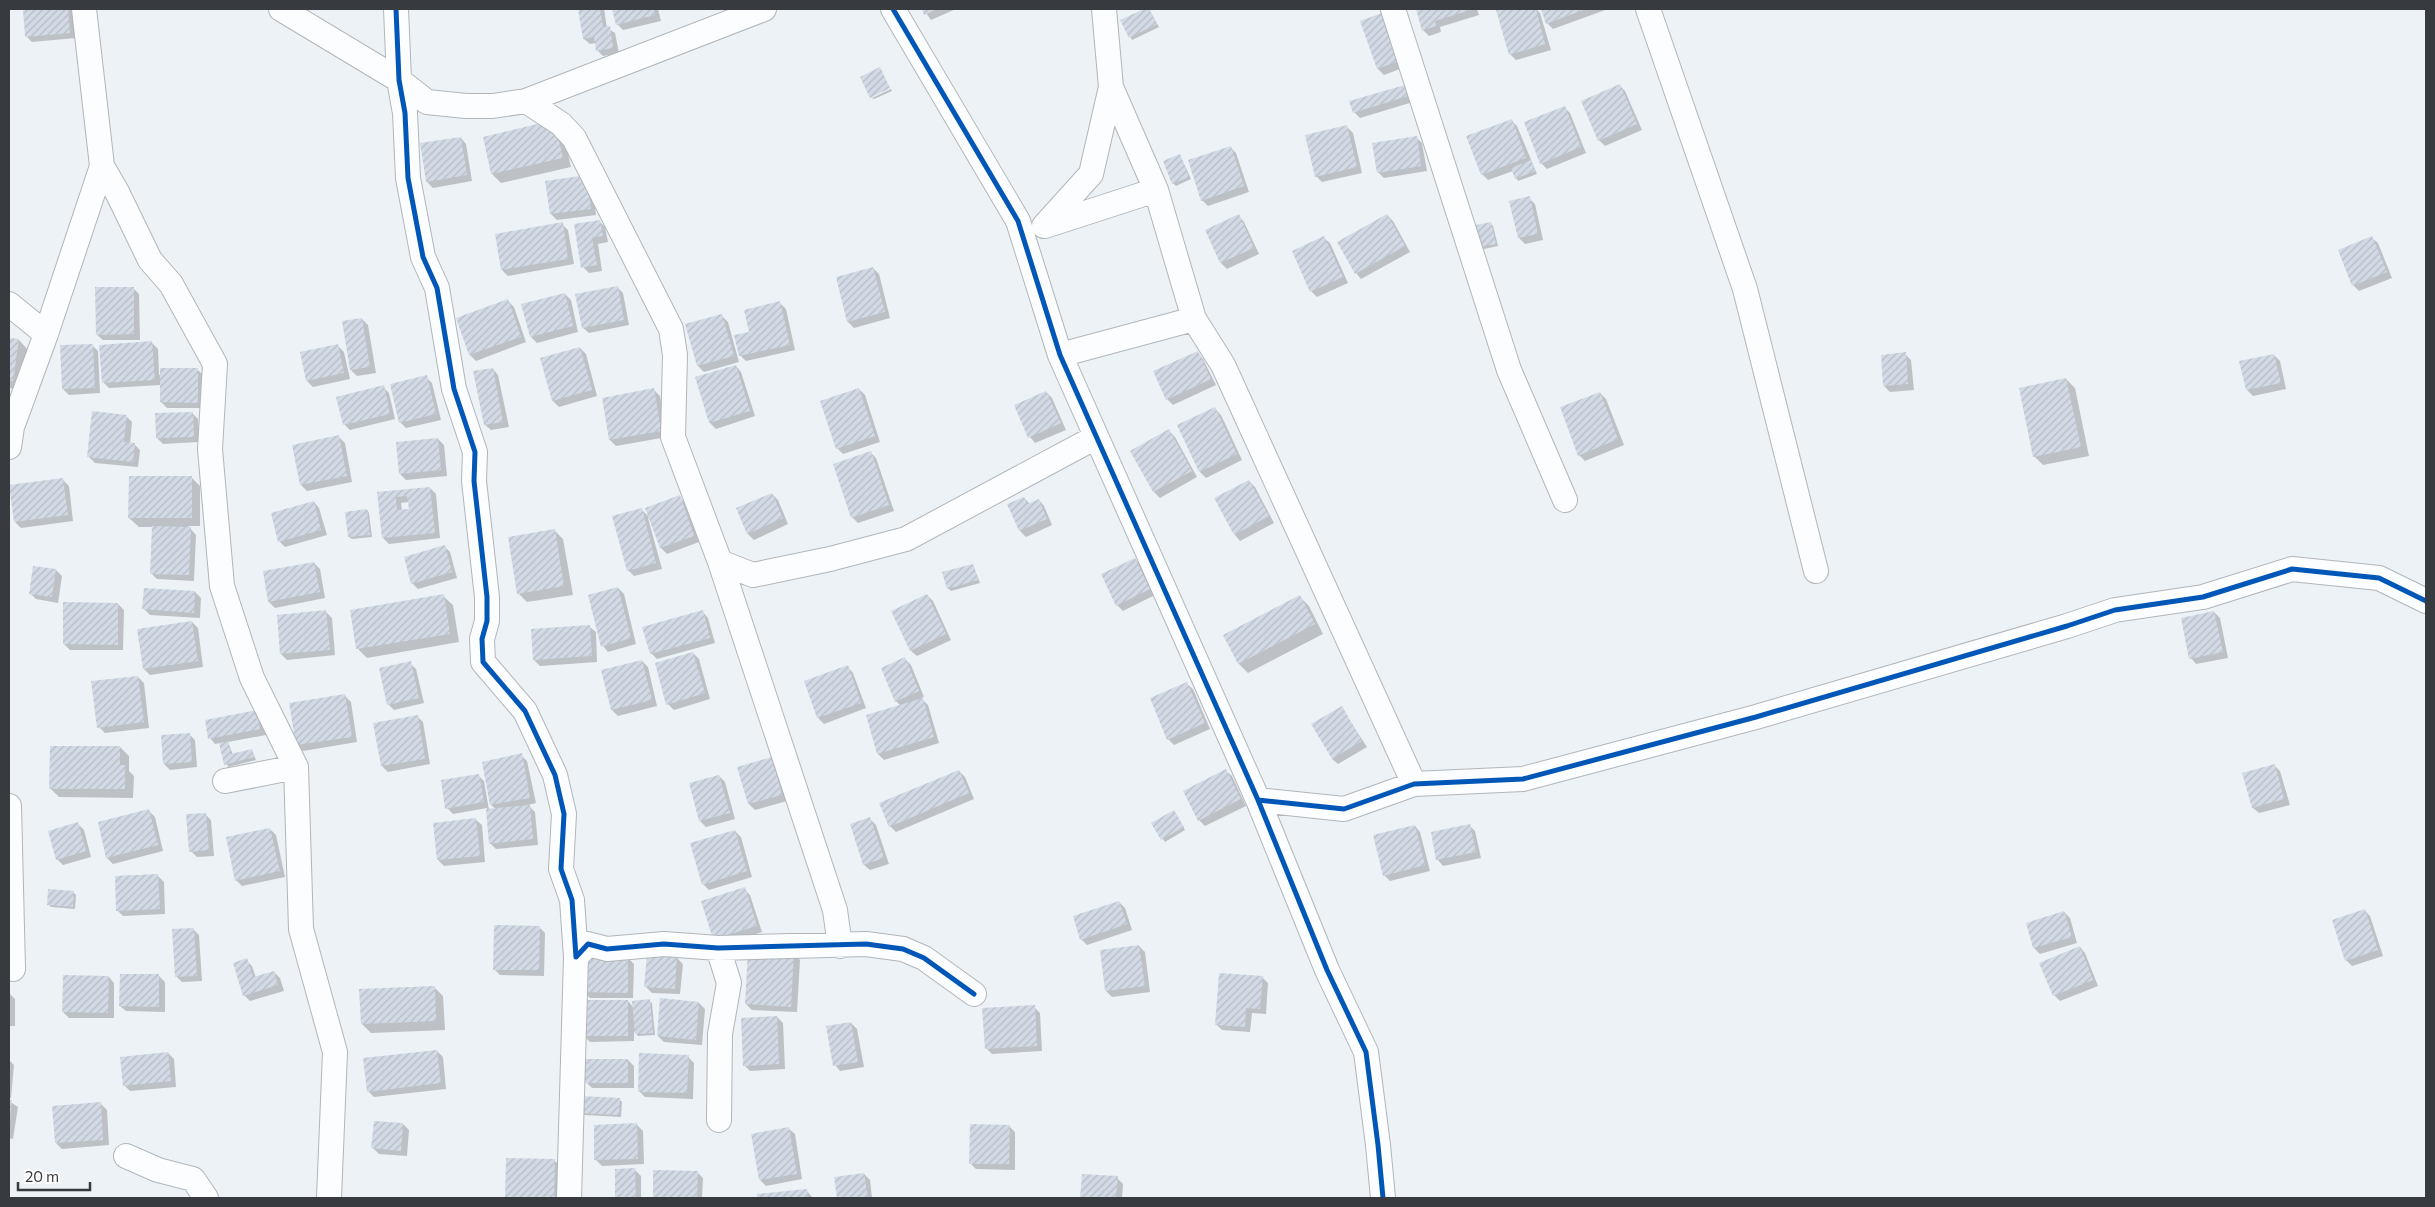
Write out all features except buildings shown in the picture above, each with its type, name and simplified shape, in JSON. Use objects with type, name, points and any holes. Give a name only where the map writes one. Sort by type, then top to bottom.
[{"type":"street","points":[[84,9],[102,166],[117,192],[150,260],[171,284],[215,364],[210,449],[222,586],[252,678],[296,767],[301,928],[335,1052],[329,1198]]},
{"type":"street","points":[[281,9],[399,80],[427,102]]},
{"type":"street","points":[[396,9],[399,80],[405,113],[408,178],[423,256],[438,288],[454,389],[475,452],[474,481],[487,597],[487,621],[482,639],[483,662],[525,711],[555,775],[564,814],[561,869],[572,900],[576,957],[568,1198]]},
{"type":"street","points":[[405,113],[427,102],[484,106],[526,101],[764,9]]},
{"type":"street","points":[[892,9],[1018,222],[1060,355],[1258,800],[1327,970],[1366,1052],[1383,1198]]},
{"type":"street","points":[[1044,226],[1091,174],[1111,87],[1104,9]]},
{"type":"street","points":[[1392,9],[1509,370],[1565,500]]},
{"type":"street","points":[[1648,9],[1745,289],[1816,571]]},
{"type":"street","points":[[1111,87],[1156,190],[1194,319],[1223,365],[1414,784]]},
{"type":"street","points":[[526,101],[561,124],[574,138],[671,329],[676,355],[672,412],[673,437],[720,562],[835,910],[840,946]]},
{"type":"street","points":[[9,447],[12,427],[46,334],[102,166]]},
{"type":"street","points":[[1018,222],[1044,226],[1156,190]]},
{"type":"street","points":[[9,304],[46,334]]},
{"type":"street","points":[[1060,355],[1194,319]]},
{"type":"street","points":[[720,562],[754,576],[906,539],[1096,436]]},
{"type":"street","points":[[1258,800],[1344,809],[1414,784],[1523,779],[1756,717],[2067,626],[2115,610],[2202,597],[2292,569],[2379,578],[2426,601]]},
{"type":"street","points":[[225,781],[296,767]]},
{"type":"street","points":[[9,806],[13,969]]},
{"type":"street","points":[[576,957],[588,944],[607,950],[664,944],[718,948],[866,944],[903,949],[924,958],[974,994]]},
{"type":"street","points":[[718,948],[729,983],[720,1034],[719,1120]]},
{"type":"street","points":[[126,1156],[158,1170],[193,1179],[206,1198]]},
{"type":"cycle path","points":[[396,9],[399,80],[405,113],[408,178],[423,257],[437,288],[454,389],[475,452],[474,481],[487,597],[487,621],[482,639],[483,662],[525,711],[555,775],[564,814],[561,869],[572,900],[576,957],[588,944],[607,949],[664,944],[718,948],[866,944],[903,949],[924,958],[974,994]]},
{"type":"cycle path","points":[[893,9],[1018,221],[1060,355],[1258,800],[1327,970],[1366,1052],[1383,1198]]},
{"type":"cycle path","points":[[1258,800],[1344,809],[1414,784],[1523,779],[1756,717],[2067,626],[2115,610],[2203,597],[2292,569],[2379,578],[2426,601]]}]
